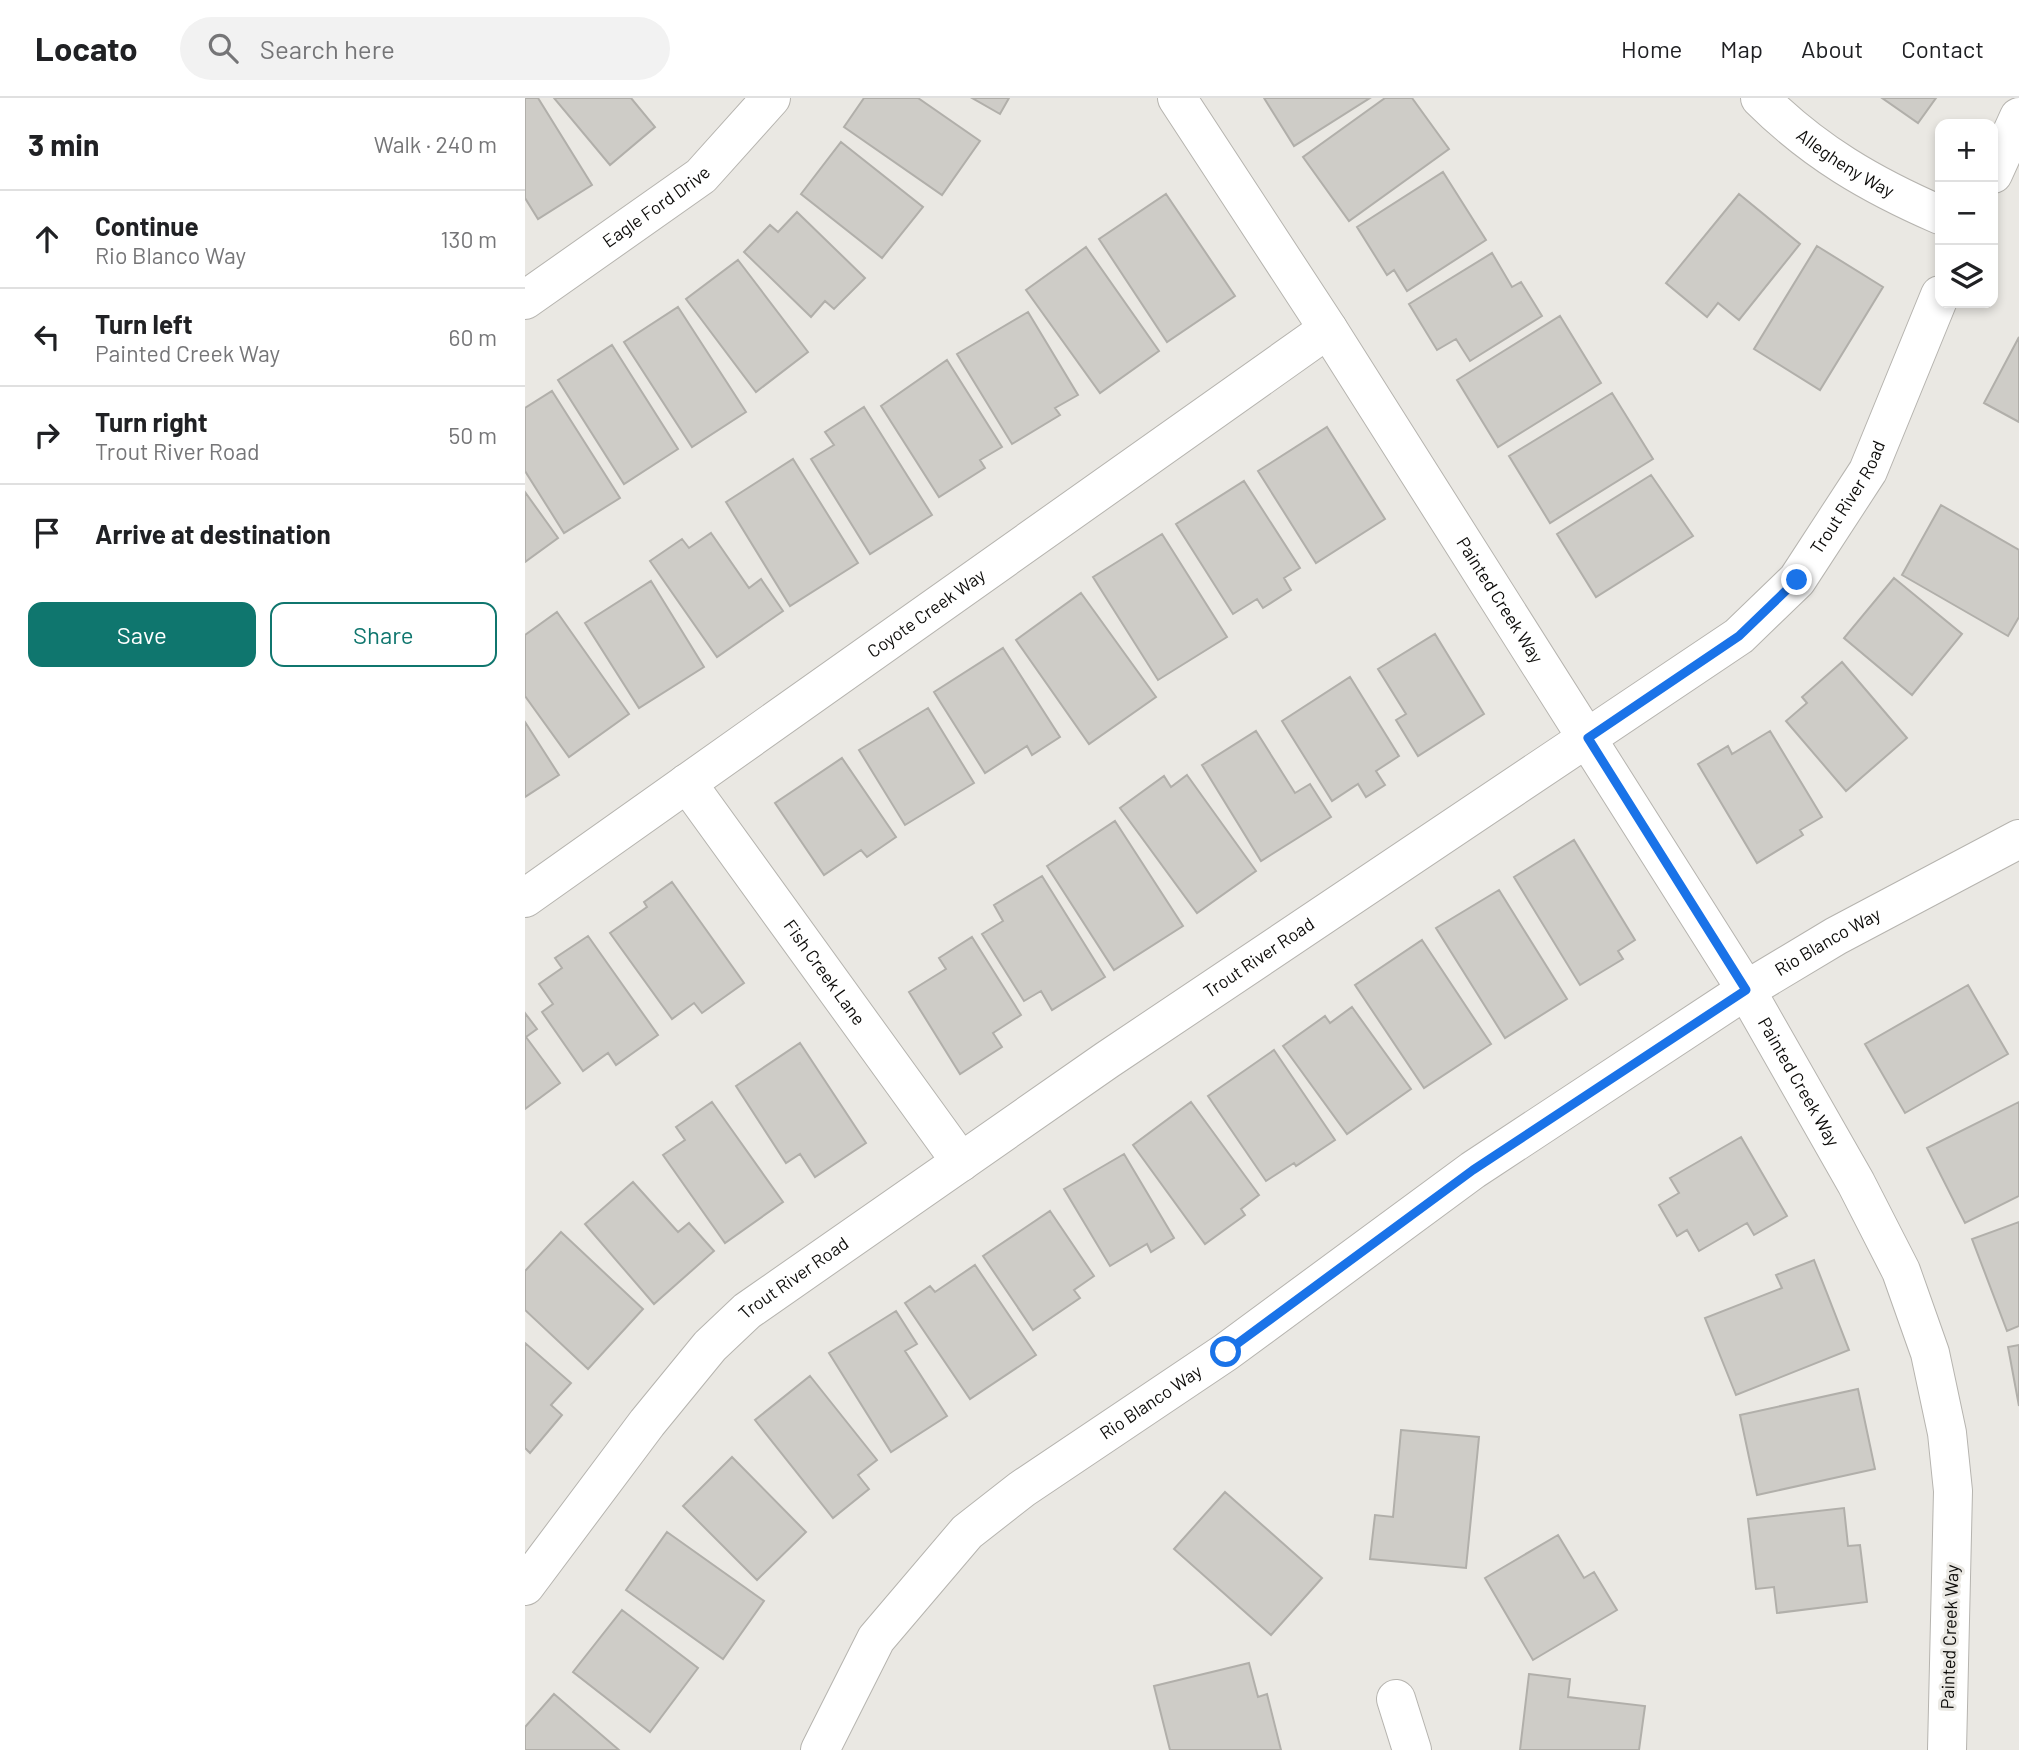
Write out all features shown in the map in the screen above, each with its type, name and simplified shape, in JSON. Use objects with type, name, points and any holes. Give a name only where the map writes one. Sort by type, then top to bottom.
[{"type":"street","name":"Eagle Ford Drive","points":[[525,300],[701,176],[772,98]]},
{"type":"street","name":"Painted Creek Way","points":[[1177,98],[1328,329],[1746,990],[1862,1194],[1901,1271],[1930,1353],[1947,1433],[1953,1491],[1947,1750]]},
{"type":"street","name":"Allegheny Way","points":[[1760,98],[1785,123],[1833,160],[1881,189],[1935,213]]},
{"type":"street","points":[[1998,163],[2019,117]]},
{"type":"street","name":"Trout River Road","points":[[525,1586],[557,1547],[601,1482],[710,1346],[747,1311],[1107,1060],[1739,636],[1797,580],[1868,471],[1935,307]]},
{"type":"street","name":"Coyote Creek Way","points":[[525,898],[1328,329]]},
{"type":"street","name":"Fish Creek Lane","points":[[687,783],[961,1162]]},
{"type":"street","name":"Rio Blanco Way","points":[[820,1750],[876,1639],[967,1532],[1023,1489],[1226,1352],[1473,1170],[1746,990],[1836,936],[2019,839]]},
{"type":"street","points":[[1396,1699],[1412,1750]]},
{"type":"building","points":[[525,98],[538,98],[592,185],[538,219],[525,198]]},
{"type":"building","points":[[554,98],[631,98],[655,127],[610,165]]},
{"type":"building","points":[[864,98],[918,98],[980,141],[942,195],[844,127]]},
{"type":"building","points":[[972,98],[1009,98],[1000,114]]},
{"type":"building","points":[[1264,98],[1370,98],[1294,146]]},
{"type":"building","points":[[1385,98],[1412,98],[1449,149],[1349,221],[1303,157]]},
{"type":"building","points":[[1882,98],[1936,98],[1918,123]]},
{"type":"building","points":[[841,142],[923,207],[882,258],[801,194]]},
{"type":"building","points":[[1443,172],[1486,240],[1407,291],[1394,270],[1387,275],[1357,227]]},
{"type":"building","points":[[1166,194],[1235,296],[1167,342],[1099,239]]},
{"type":"building","points":[[1739,194],[1800,244],[1739,320],[1718,303],[1707,317],[1666,283]]},
{"type":"building","points":[[797,212],[865,278],[834,309],[825,301],[811,317],[744,252],[770,225],[778,232]]},
{"type":"building","points":[[1817,246],[1883,287],[1820,390],[1754,349]]},
{"type":"building","points":[[1086,247],[1159,351],[1100,393],[1026,290]]},
{"type":"building","points":[[1492,253],[1512,287],[1521,282],[1542,316],[1470,361],[1456,339],[1437,350],[1409,304]]},
{"type":"building","points":[[738,260],[808,352],[756,392],[686,299]]},
{"type":"building","points":[[678,307],[746,412],[692,447],[624,342]]},
{"type":"building","points":[[1028,312],[1078,395],[1055,408],[1060,415],[1012,444],[957,354]]},
{"type":"building","points":[[1560,316],[1601,383],[1498,447],[1457,380]]},
{"type":"building","points":[[2019,337],[2019,422],[1984,403]]},
{"type":"building","points":[[612,345],[678,449],[624,484],[558,380]]},
{"type":"building","points":[[947,360],[1002,447],[980,460],[985,468],[939,497],[881,406]]},
{"type":"building","points":[[552,391],[620,498],[564,533],[525,471],[525,408]]},
{"type":"building","points":[[1612,393],[1653,459],[1550,523],[1509,456]]},
{"type":"building","points":[[864,407],[932,515],[870,554],[811,459],[834,445],[825,432]]},
{"type":"building","points":[[1327,427],[1385,519],[1316,563],[1258,471]]},
{"type":"building","points":[[793,459],[858,563],[790,606],[726,502]]},
{"type":"building","points":[[1651,475],[1693,536],[1596,597],[1557,534]]},
{"type":"building","points":[[1244,481],[1300,568],[1284,578],[1291,590],[1263,608],[1257,599],[1233,614],[1176,524]]},
{"type":"building","points":[[525,492],[558,538],[525,562]]},
{"type":"building","points":[[1941,505],[2019,550],[2019,617],[2008,636],[1902,575]]},
{"type":"building","points":[[711,533],[749,588],[761,579],[783,611],[717,657],[650,561],[682,539],[689,548]]},
{"type":"building","points":[[1162,534],[1227,637],[1158,680],[1093,577]]},
{"type":"building","points":[[1894,578],[1962,634],[1912,695],[1844,638]]},
{"type":"building","points":[[651,581],[704,667],[639,708],[585,623]]},
{"type":"building","points":[[1081,593],[1156,697],[1089,744],[1016,640]]},
{"type":"building","points":[[557,612],[629,714],[569,757],[525,696],[525,635]]},
{"type":"building","points":[[1435,634],[1484,714],[1418,756],[1396,720],[1406,714],[1378,669]]},
{"type":"building","points":[[1003,648],[1060,737],[1032,755],[1027,746],[985,773],[934,692]]},
{"type":"building","points":[[1842,662],[1907,738],[1846,791],[1786,721],[1807,703],[1802,697]]},
{"type":"building","points":[[1350,677],[1399,756],[1376,771],[1385,785],[1366,797],[1358,784],[1332,801],[1282,721]]},
{"type":"building","points":[[928,708],[974,783],[905,825],[859,750]]},
{"type":"building","points":[[525,722],[559,775],[525,797]]},
{"type":"building","points":[[1256,731],[1295,793],[1310,784],[1331,817],[1261,861],[1202,765]]},
{"type":"building","points":[[1770,731],[1822,817],[1800,830],[1803,835],[1757,863],[1698,764],[1728,746],[1732,754]]},
{"type":"building","points":[[842,758],[896,837],[867,857],[861,850],[824,875],[775,803]]},
{"type":"building","points":[[1187,775],[1256,871],[1197,913],[1120,808],[1164,776],[1171,787]]},
{"type":"building","points":[[1115,821],[1183,926],[1114,970],[1047,866]]},
{"type":"building","points":[[1574,840],[1635,940],[1618,951],[1623,959],[1580,985],[1514,877]]},
{"type":"building","points":[[1042,876],[1105,977],[1052,1010],[1041,991],[1024,1001],[982,934],[1003,921],[994,905]]},
{"type":"building","points":[[672,882],[744,983],[702,1013],[694,1003],[672,1019],[610,933],[647,907],[644,902]]},
{"type":"building","points":[[1499,890],[1567,999],[1505,1038],[1436,928]]},
{"type":"building","points":[[588,936],[658,1035],[616,1065],[608,1053],[583,1071],[542,1012],[553,1004],[539,984],[562,968],[555,958]]},
{"type":"building","points":[[972,937],[1021,1015],[993,1033],[1002,1047],[960,1074],[909,992],[946,969],[939,958]]},
{"type":"building","points":[[1422,940],[1491,1044],[1424,1088],[1355,985]]},
{"type":"building","points":[[1968,985],[2008,1054],[1905,1113],[1865,1044]]},
{"type":"building","points":[[1352,1007],[1411,1089],[1347,1134],[1283,1046],[1325,1016],[1330,1023]]},
{"type":"building","points":[[525,1013],[537,1029],[526,1037],[560,1083],[525,1109]]},
{"type":"building","points":[[800,1043],[866,1143],[815,1177],[800,1154],[786,1163],[736,1086]]},
{"type":"building","points":[[1274,1050],[1335,1140],[1296,1166],[1294,1163],[1266,1181],[1208,1096]]},
{"type":"building","points":[[712,1102],[783,1202],[725,1243],[663,1155],[685,1140],[676,1127]]},
{"type":"building","points":[[1191,1102],[1259,1195],[1241,1209],[1245,1215],[1205,1244],[1133,1145]]},
{"type":"building","points":[[2019,1102],[2019,1196],[1965,1223],[1927,1148]]},
{"type":"building","points":[[1741,1137],[1787,1216],[1754,1235],[1747,1223],[1699,1251],[1687,1230],[1677,1236],[1659,1205],[1679,1193],[1670,1178]]},
{"type":"building","points":[[1124,1154],[1174,1238],[1151,1252],[1147,1244],[1110,1266],[1064,1189]]},
{"type":"building","points":[[633,1182],[678,1232],[689,1223],[714,1251],[654,1304],[585,1224]]},
{"type":"building","points":[[1050,1211],[1094,1276],[1074,1290],[1080,1298],[1033,1330],[983,1256]]},
{"type":"building","points":[[2019,1222],[2019,1326],[2007,1331],[1972,1239]]},
{"type":"building","points":[[561,1232],[643,1309],[588,1369],[525,1310],[525,1271]]},
{"type":"building","points":[[1814,1260],[1849,1350],[1736,1395],[1705,1318],[1782,1288],[1776,1275]]},
{"type":"building","points":[[975,1265],[1036,1355],[970,1399],[905,1303],[930,1286],[935,1292]]},
{"type":"building","points":[[896,1311],[917,1344],[905,1351],[947,1416],[891,1452],[829,1353]]},
{"type":"building","points":[[525,1343],[571,1383],[551,1405],[562,1415],[530,1453],[525,1448]]},
{"type":"building","points":[[2019,1345],[2019,1406],[2008,1347]]},
{"type":"building","points":[[810,1376],[877,1460],[858,1475],[869,1489],[833,1518],[755,1420]]},
{"type":"building","points":[[1858,1389],[1875,1469],[1757,1495],[1740,1415]]},
{"type":"building","points":[[1401,1430],[1479,1437],[1466,1568],[1370,1559],[1375,1515],[1393,1517]]},
{"type":"building","points":[[732,1457],[806,1532],[757,1580],[683,1506]]},
{"type":"building","points":[[1225,1492],[1322,1578],[1271,1635],[1174,1549]]},
{"type":"building","points":[[1844,1508],[1848,1546],[1860,1545],[1867,1602],[1777,1613],[1774,1587],[1756,1589],[1748,1519]]},
{"type":"building","points":[[667,1532],[764,1601],[723,1659],[626,1590]]},
{"type":"building","points":[[1558,1535],[1584,1578],[1594,1572],[1617,1610],[1533,1660],[1485,1578]]},
{"type":"building","points":[[622,1610],[698,1668],[650,1732],[573,1672]]},
{"type":"building","points":[[1249,1663],[1258,1697],[1267,1694],[1281,1750],[1170,1750],[1154,1686]]},
{"type":"building","points":[[1529,1674],[1570,1679],[1568,1697],[1645,1706],[1639,1750],[1520,1750]]},
{"type":"building","points":[[554,1694],[619,1750],[525,1750],[525,1727]]},
{"type":"route","points":[[1226,1352],[1473,1170],[1746,990],[1588,738],[1739,636],[1797,580]]}]
